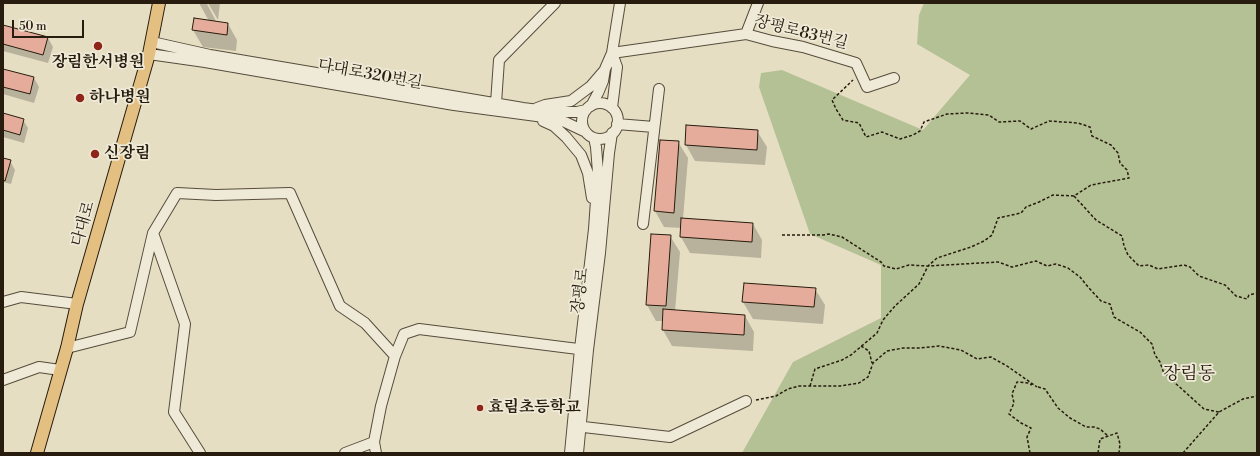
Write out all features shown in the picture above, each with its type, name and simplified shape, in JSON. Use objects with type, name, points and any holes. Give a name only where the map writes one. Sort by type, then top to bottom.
[{"type":"main road","name":"다대로","points":[[37,453],[67,348],[77,304],[149,54],[159,3]]},
{"type":"street","points":[[496,103],[499,60],[555,3]]},
{"type":"street","points":[[588,108],[598,103],[605,104],[612,108],[617,115],[617,124],[612,134],[600,139],[588,135],[584,131],[582,119],[588,108],[598,93],[603,81],[605,69],[612,53],[620,3]]},
{"type":"street","points":[[746,34],[758,3]]},
{"type":"street","name":"장평로83번길","points":[[612,53],[746,34],[804,47],[856,63],[867,87],[894,78]]},
{"type":"street","name":"다대로320번길","points":[[152,42],[218,56],[496,103],[535,112],[565,122],[584,131]]},
{"type":"street","points":[[612,53],[617,67],[612,108]]},
{"type":"street","name":"다대로320번길","points":[[149,54],[454,104],[535,112],[577,112],[588,108]]},
{"type":"street","points":[[595,206],[591,195],[588,173],[581,155],[566,137],[535,112],[545,105],[571,101],[591,86],[605,69]]},
{"type":"street","points":[[643,224],[659,89]]},
{"type":"street","points":[[617,124],[654,127]]},
{"type":"street","name":"장평로","points":[[584,350],[600,253],[612,134]]},
{"type":"street","name":"장평로","points":[[578,453],[577,427],[598,172],[594,138]]},
{"type":"street","points":[[67,348],[130,332],[153,233],[177,193],[216,195],[290,193],[340,306],[365,323],[395,356]]},
{"type":"street","points":[[153,233],[185,324],[174,412],[200,453]]},
{"type":"street","points":[[3,302],[21,297],[77,304]]},
{"type":"street","points":[[376,453],[374,442],[381,406],[395,356],[404,334],[419,329],[584,350]]},
{"type":"street","points":[[3,380],[39,367],[60,370]]},
{"type":"street","points":[[577,427],[670,437],[746,401]]},
{"type":"street","name":"장평로","points":[[570,453],[577,427]]},
{"type":"street","points":[[345,453],[374,442]]},
{"type":"path","points":[[810,386],[815,369],[842,360],[851,355],[877,332],[883,320],[895,306],[919,284],[928,266],[937,258],[971,247],[984,241],[992,235],[998,218],[1021,213],[1026,207],[1053,195],[1074,196],[1091,185],[1128,178],[1127,170],[1120,163],[1118,153],[1111,145],[1092,136],[1090,127],[1078,123],[1049,121],[1031,128],[1020,121],[999,122],[989,115],[968,113],[947,114],[924,122],[920,131],[900,139],[882,132],[866,137],[859,123],[843,120],[832,100],[861,74]]},
{"type":"path","points":[[1074,196],[1096,220],[1122,236],[1128,255],[1139,266],[1149,265],[1158,269],[1184,265],[1190,267],[1199,276],[1225,285],[1236,296],[1247,299],[1249,295],[1257,293]]},
{"type":"path","points":[[782,236],[829,234],[842,237],[881,262],[884,266],[896,269],[909,265],[928,266],[998,262],[1012,267],[1036,261],[1047,266],[1056,264],[1068,268],[1080,277],[1101,301],[1110,304],[1114,317],[1140,332],[1152,344],[1154,355],[1160,362],[1163,371],[1174,382],[1204,409],[1219,412]]},
{"type":"path","points":[[746,401],[776,396],[788,389],[799,386],[840,386],[859,383],[868,377],[872,364],[869,351],[860,346]]},
{"type":"path","points":[[872,364],[887,351],[903,348],[939,346],[961,350],[977,359],[991,357],[1007,366],[1037,387]]},
{"type":"path","points":[[1030,453],[1027,436],[1031,428],[1009,414],[1014,403],[1012,394],[1017,382],[1028,383],[1045,389],[1058,408],[1070,418],[1086,427],[1100,429],[1108,436]]},
{"type":"path","points":[[1183,453],[1219,412],[1244,399],[1257,396]]},
{"type":"path","points":[[1098,453],[1100,439],[1117,433],[1120,444],[1119,453]]},
{"type":"green space","points":[[924,3],[1257,3],[1257,453],[742,453],[793,362],[881,318],[881,265],[810,234],[759,87],[761,73],[782,70],[923,130],[970,75],[917,44],[919,15]]},
{"type":"building","points":[[194,18],[228,23],[227,35],[192,30]]},
{"type":"building","points":[[3,25],[48,37],[43,55],[3,44]]},
{"type":"building","points":[[3,69],[34,77],[30,94],[3,87]]},
{"type":"building","points":[[3,113],[24,119],[20,135],[3,130]]},
{"type":"building","points":[[686,125],[758,130],[757,150],[685,145]]},
{"type":"building","points":[[660,140],[679,141],[674,213],[654,211]]},
{"type":"building","points":[[3,158],[11,160],[5,181],[3,180]]},
{"type":"building","points":[[681,218],[753,223],[752,242],[680,237]]},
{"type":"building","points":[[651,234],[671,235],[666,306],[646,305]]},
{"type":"building","points":[[744,283],[816,288],[814,307],[742,302]]},
{"type":"building","points":[[663,309],[745,315],[744,335],[662,330]]},
{"type":"place","name":"장림한서병원","points":[[98,46]]},
{"type":"place","name":"하나병원","points":[[80,98]]},
{"type":"place","name":"신장림","points":[[95,154]]},
{"type":"place","name":"효림초등학교","points":[[480,408]]},
{"type":"district","name":"장림동","points":[[1189,375]]}]
